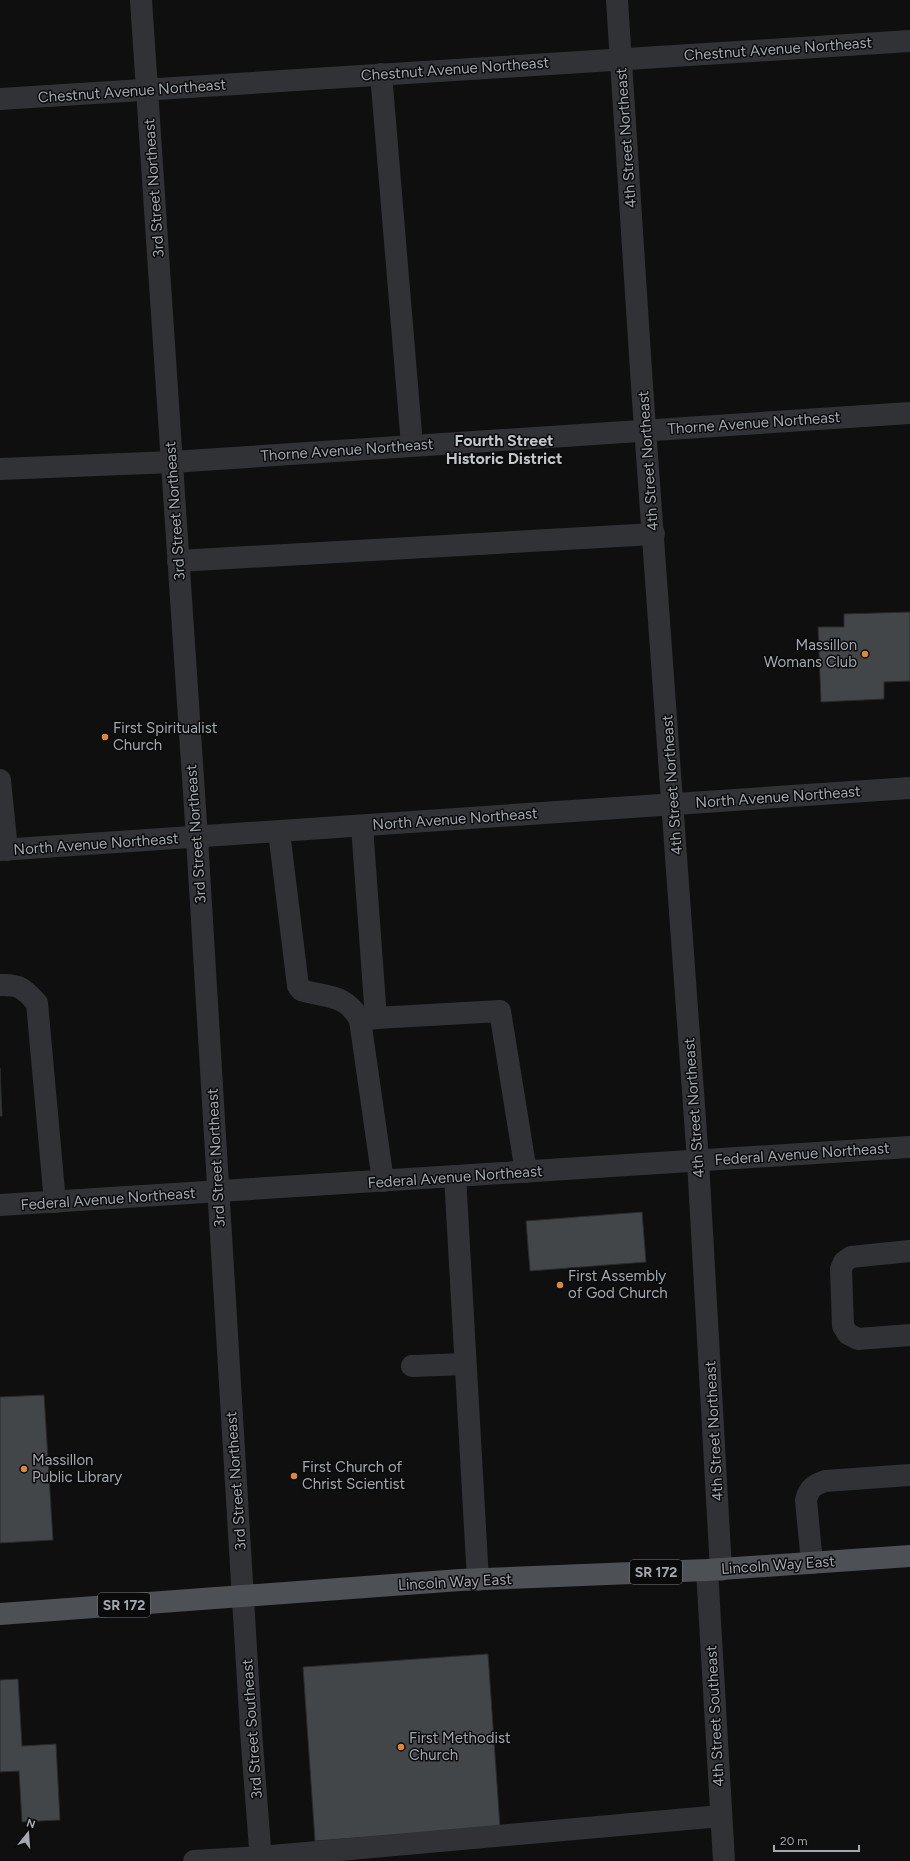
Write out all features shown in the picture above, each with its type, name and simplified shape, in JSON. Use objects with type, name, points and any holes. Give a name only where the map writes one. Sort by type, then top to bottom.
[{"type":"main road","name":"Lincoln Way East","points":[[0,1614],[478,1580],[714,1570],[910,1556]]},
{"type":"street","name":"3rd Street Northeast","points":[[141,0],[197,838],[243,1597]]},
{"type":"street","name":"4th Street Northeast","points":[[617,0],[698,1161],[714,1570]]},
{"type":"street","name":"Chestnut Avenue Northeast","points":[[0,99],[910,41]]},
{"type":"street","points":[[381,74],[412,445]]},
{"type":"street","name":"Thorne Avenue Northeast","points":[[0,470],[172,462],[647,429],[910,413]]},
{"type":"street","points":[[178,560],[654,534]]},
{"type":"street","points":[[0,780],[3,850]]},
{"type":"street","name":"North Avenue Northeast","points":[[3,850],[197,838],[910,788]]},
{"type":"street","points":[[362,826],[368,1019],[383,1181]]},
{"type":"street","points":[[279,832],[298,986],[301,990],[326,995],[346,1002],[368,1019],[500,1011],[526,1172]]},
{"type":"street","points":[[0,985],[14,985],[24,989],[37,1003],[55,1202]]},
{"type":"street","name":"Federal Avenue Northeast","points":[[0,1205],[910,1147]]},
{"type":"street","points":[[455,1176],[478,1580]]},
{"type":"street","points":[[910,1251],[851,1257],[844,1262],[841,1269],[843,1326],[848,1334],[858,1339],[910,1335]]},
{"type":"street","points":[[412,1366],[465,1364]]},
{"type":"street","points":[[812,1563],[806,1500],[808,1490],[816,1484],[825,1481],[910,1475]]},
{"type":"street","name":"4th Street Southeast","points":[[714,1570],[721,1816],[724,1861]]},
{"type":"street","name":"3rd Street Southeast","points":[[243,1597],[251,1731],[261,1859]]},
{"type":"street","points":[[194,1861],[261,1859],[721,1816]]},
{"type":"building","name":"Massillon Womans Club","points":[[910,612],[910,681],[884,682],[884,699],[821,702],[818,627],[844,627],[844,614]]},
{"type":"building","points":[[0,1068],[2,1116],[0,1116]]},
{"type":"building","points":[[642,1212],[646,1262],[530,1271],[526,1221]]},
{"type":"building","name":"Massillon Public Library","points":[[44,1395],[53,1540],[0,1543],[0,1397]]},
{"type":"building","name":"First Methodist Church","points":[[488,1654],[500,1827],[315,1841],[303,1667]]},
{"type":"building","points":[[18,1679],[22,1746],[56,1744],[60,1820],[22,1822],[19,1771],[0,1772],[0,1680]]},
{"type":"place","name":"Massillon Womans Club","points":[[865,654]]},
{"type":"place","name":"First Spiritualist Church","points":[[105,737]]},
{"type":"place","name":"First Assembly of God Church","points":[[560,1285]]},
{"type":"place","name":"Massillon Public Library","points":[[24,1469]]},
{"type":"place","name":"First Church of Christ Scientist","points":[[294,1476]]},
{"type":"place","name":"First Methodist Church","points":[[401,1747]]},
{"type":"district","name":"Fourth Street Historic District","points":[[504,449]]}]
